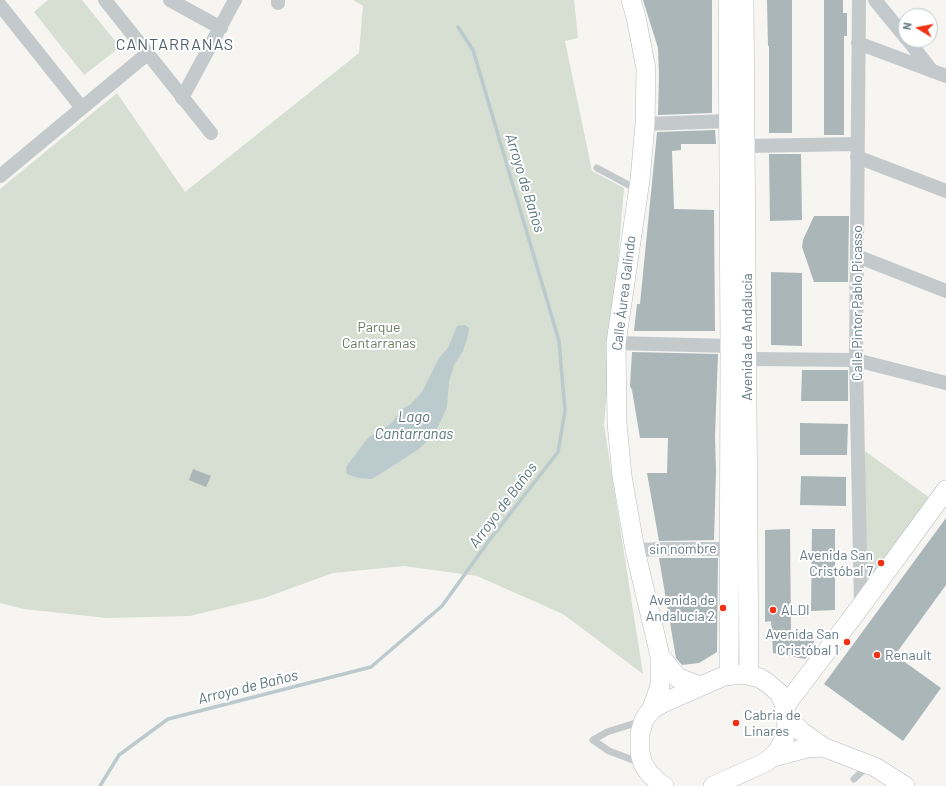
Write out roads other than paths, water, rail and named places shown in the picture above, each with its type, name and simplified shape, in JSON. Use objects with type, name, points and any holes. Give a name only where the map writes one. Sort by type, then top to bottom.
[{"type":"main road","name":"Calle Áurea Galindo","points":[[631,0],[636,17],[646,69],[645,124],[638,190],[616,343],[617,423],[622,476],[636,550],[660,656]]},
{"type":"main road","name":"Avenida de Andalucía","points":[[728,0],[730,346],[729,674]]},
{"type":"main road","name":"Avenida de Andalucía","points":[[744,0],[749,675]]},
{"type":"main road","points":[[773,757],[786,734],[786,712],[946,490]]},
{"type":"main road","points":[[660,656],[678,678],[700,686]]},
{"type":"main road","points":[[660,656],[660,686],[640,733],[639,746],[643,764],[660,785]]},
{"type":"main road","points":[[647,716],[665,702],[729,674],[749,675],[760,678],[779,693],[786,712],[802,732],[824,747],[870,765],[905,786]]},
{"type":"main road","points":[[713,786],[727,782],[758,767],[773,757],[807,748],[824,747]]},
{"type":"street","points":[[8,0],[0,6],[82,108]]},
{"type":"street","points":[[105,0],[182,98],[211,132]]},
{"type":"street","points":[[170,0],[221,28]]},
{"type":"street","points":[[182,98],[235,0]]},
{"type":"street","name":"Calle Pintor Pablo Picasso","points":[[859,0],[856,360],[861,606]]},
{"type":"street","points":[[875,0],[898,28]]},
{"type":"street","points":[[858,43],[940,74]]},
{"type":"street","points":[[915,48],[940,74]]},
{"type":"street","points":[[0,176],[147,54]]},
{"type":"street","points":[[645,124],[728,121]]},
{"type":"street","points":[[746,146],[857,151],[946,191]]},
{"type":"street","points":[[857,256],[946,291]]},
{"type":"street","points":[[616,343],[730,346]]},
{"type":"street","points":[[747,359],[856,360],[946,383]]},
{"type":"street","name":"sin nombre","points":[[636,550],[730,549]]},
{"type":"lane","points":[[598,168],[638,190]]},
{"type":"lane","points":[[643,764],[609,751],[593,740],[607,732],[647,716]]},
{"type":"lane","points":[[854,779],[870,765]]},
{"type":"water","name":"Lago Cantarranas","points":[[465,325],[469,328],[468,335],[463,351],[454,365],[449,382],[447,407],[435,433],[419,449],[372,479],[358,478],[347,474],[346,467],[368,438],[392,423],[400,411],[411,404],[422,392],[439,358],[448,348],[457,326]]},
{"type":"waterway","name":"Arroyo de Baños","points":[[100,786],[119,755],[168,719],[371,667],[442,606],[488,542],[558,452],[565,411],[559,341],[473,50],[458,27]]},
{"type":"place","name":"Avenida San Cristóbal 7","points":[[881,563]]},
{"type":"place","name":"Avenida de Andalucía 2","points":[[723,608]]},
{"type":"place","name":"ALDI","points":[[773,610]]},
{"type":"place","name":"Avenida San Cristóbal 1","points":[[847,642]]},
{"type":"place","name":"Renault","points":[[877,655]]},
{"type":"place","name":"Cabria de Linares","points":[[736,723]]},
{"type":"district","name":"CANTARRANAS","points":[[175,45]]},
{"type":"park label","name":"Parque Cantarranas","points":[[379,336]]}]
